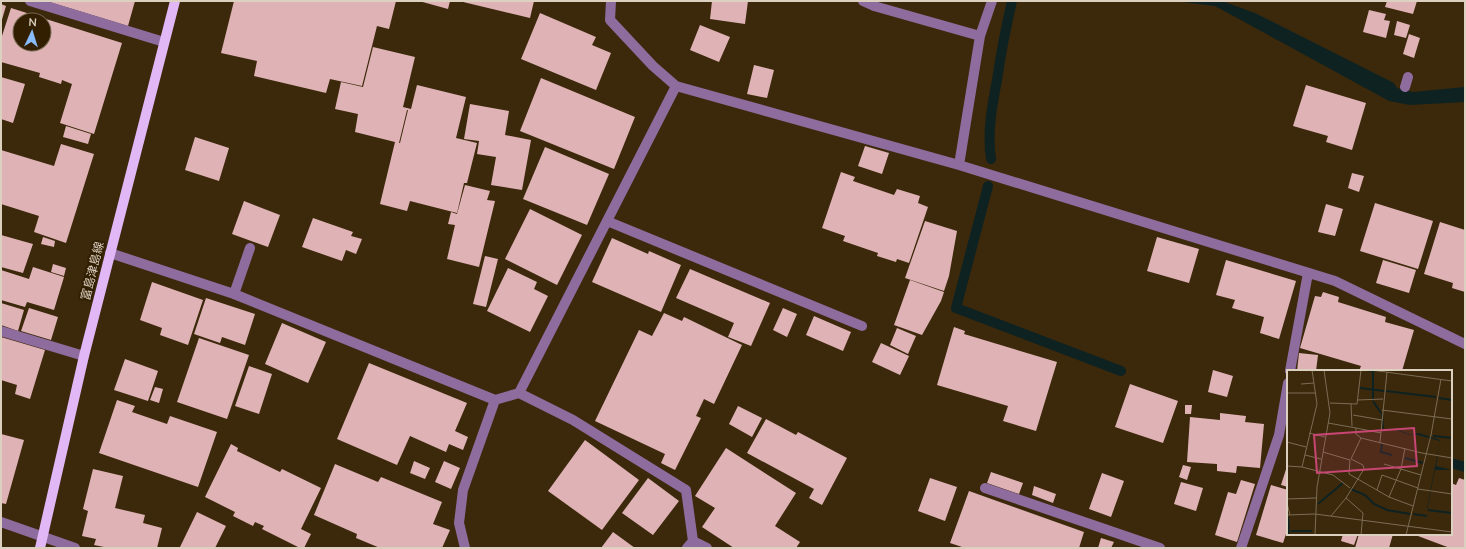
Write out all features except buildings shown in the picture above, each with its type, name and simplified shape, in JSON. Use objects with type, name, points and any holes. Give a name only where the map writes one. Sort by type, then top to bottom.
[{"type":"main road","name":"富島津島線","points":[[40,548],[84,356],[175,1]]},
{"type":"street","points":[[30,1],[164,42]]},
{"type":"street","points":[[611,1],[610,20],[654,66],[676,86],[960,165],[1308,273],[1335,282],[1465,344]]},
{"type":"street","points":[[863,1],[874,6],[980,36]]},
{"type":"street","points":[[960,165],[980,36],[992,1]]},
{"type":"street","points":[[519,393],[676,86]]},
{"type":"street","points":[[607,222],[862,326]]},
{"type":"street","points":[[234,294],[250,248]]},
{"type":"street","points":[[110,253],[234,294],[495,400],[519,393],[573,420],[686,490],[690,544],[706,548]]},
{"type":"street","points":[[1290,370],[1308,273]]},
{"type":"street","points":[[1,331],[84,356]]},
{"type":"street","points":[[1241,548],[1278,435],[1287,388]]},
{"type":"street","points":[[465,548],[459,523],[464,490],[495,400]]},
{"type":"street","points":[[985,488],[1160,548]]},
{"type":"street","points":[[1,522],[75,548]]},
{"type":"water","points":[[1174,1],[1222,1],[1255,13],[1394,83],[1397,88],[1413,92],[1465,87],[1465,102],[1410,105],[1389,101],[1215,6]]},
{"type":"waterway","points":[[991,159],[990,129],[992,110],[1012,1]]},
{"type":"waterway","points":[[988,186],[956,308],[1121,371]]},
{"type":"waterway","points":[[1452,463],[1465,467]]}]
